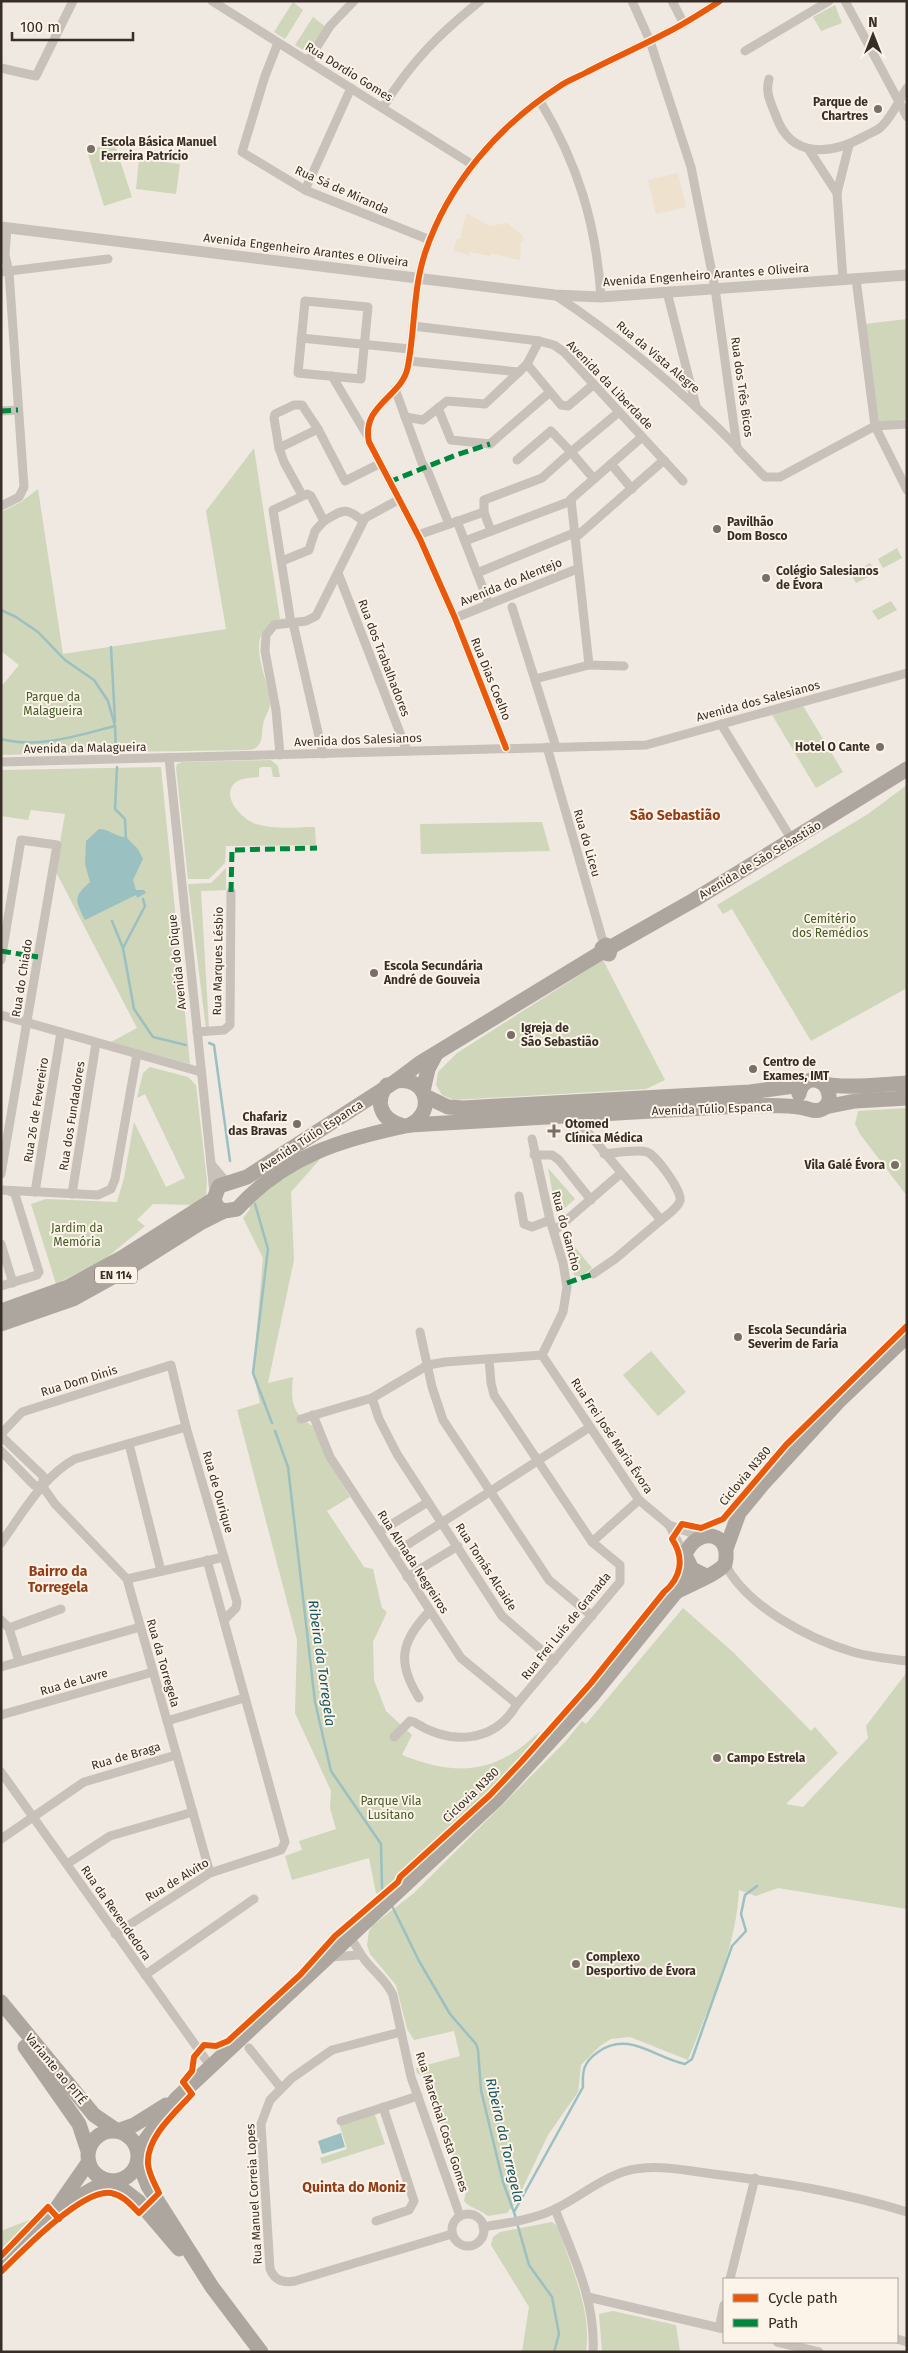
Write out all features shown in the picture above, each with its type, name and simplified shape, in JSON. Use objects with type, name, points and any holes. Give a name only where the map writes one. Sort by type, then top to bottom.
[{"type":"main road","name":"Avenida de São Sebastião","points":[[392,1083],[606,948],[792,840],[907,770]]},
{"type":"main road","points":[[405,1125],[416,1121],[425,1110],[424,1094],[428,1069],[436,1054]]},
{"type":"main road","name":"Avenida Túlio Espanca","points":[[1,1311],[68,1287],[123,1257],[214,1196],[219,1186],[247,1177],[392,1083],[409,1080],[415,1083],[424,1094],[448,1107],[463,1108],[750,1092],[802,1085],[815,1080],[824,1084],[867,1085],[907,1082]]},
{"type":"main road","name":"Avenida Túlio Espanca","points":[[392,1083],[380,1098],[382,1113],[387,1119],[405,1125]]},
{"type":"main road","points":[[824,1084],[830,1093],[825,1107]]},
{"type":"main road","points":[[802,1085],[798,1094],[801,1104],[805,1108]]},
{"type":"main road","name":"Avenida Túlio Espanca","points":[[1,1324],[73,1299],[224,1211],[233,1211],[263,1182],[296,1160],[333,1144],[405,1125],[750,1106],[805,1108],[814,1111],[855,1101],[907,1098]]},
{"type":"main road","points":[[229,1183],[240,1188],[242,1201]]},
{"type":"main road","points":[[214,1196],[217,1207],[224,1211]]},
{"type":"main road","points":[[1,2264],[56,2209],[88,2157],[90,2144],[101,2133],[134,2125],[176,2099],[497,1799],[590,1697],[676,1592],[693,1541],[739,1513],[780,1464],[840,1400],[907,1336]]},
{"type":"main road","points":[[676,1592],[710,1575],[725,1564],[726,1549],[739,1513]]},
{"type":"main road","points":[[704,1536],[722,1542],[726,1549]]},
{"type":"main road","points":[[686,1559],[698,1574],[710,1575]]},
{"type":"main road","name":"Variante ao PITÉ","points":[[1,2002],[94,2115],[116,2130]]},
{"type":"main road","name":"Variante ao PITÉ","points":[[1,2013],[79,2124],[88,2157]]},
{"type":"main road","points":[[56,2209],[109,2181],[126,2178],[135,2168],[138,2156],[176,2099]]},
{"type":"main road","points":[[116,2130],[130,2138],[148,2186],[212,2287]]},
{"type":"main road","points":[[88,2157],[95,2174],[109,2181],[138,2202],[212,2287],[261,2352]]},
{"type":"street","points":[[1,68],[36,76],[73,1]]},
{"type":"street","name":"Rua Dordio Gomes","points":[[212,1],[223,4],[278,43],[473,165]]},
{"type":"street","points":[[308,61],[330,26],[354,1]]},
{"type":"street","points":[[383,107],[404,74],[441,32],[480,1]]},
{"type":"street","name":"Rua dos Três Bicos","points":[[632,1],[650,41],[691,167],[715,288],[737,448],[758,472],[772,478],[780,477],[875,426]]},
{"type":"street","points":[[672,1],[684,24]]},
{"type":"street","points":[[367,434],[371,416],[404,378],[409,361],[419,277],[430,240],[446,204],[473,165],[503,131],[560,85],[684,24],[720,1]]},
{"type":"street","points":[[745,51],[829,1]]},
{"type":"street","points":[[845,1],[907,117]]},
{"type":"street","name":"Rua Sá de Miranda","points":[[278,43],[265,76],[242,152],[305,190],[430,240]]},
{"type":"street","points":[[769,79],[767,90],[779,124],[789,139],[809,150],[837,193]]},
{"type":"street","points":[[305,190],[351,88]]},
{"type":"street","points":[[809,150],[829,150],[849,145],[881,127],[907,88]]},
{"type":"street","points":[[540,101],[560,134],[584,195],[594,237],[601,297]]},
{"type":"street","points":[[843,280],[837,193],[849,145]]},
{"type":"street","points":[[1,506],[19,497],[23,490],[18,410],[6,293],[4,228]]},
{"type":"street","name":"Avenida Engenheiro Arantes e Oliveira","points":[[4,228],[555,295],[601,297],[907,275]]},
{"type":"street","points":[[5,272],[103,260],[100,270]]},
{"type":"street","points":[[856,279],[875,426],[907,490]]},
{"type":"street","points":[[667,292],[696,406]]},
{"type":"street","name":"Rua da Vista Alegre","points":[[555,295],[616,338],[696,406],[737,448]]},
{"type":"street","points":[[305,301],[368,307],[361,379],[298,373],[301,338],[305,301]]},
{"type":"street","name":"Avenida da Liberdade","points":[[413,326],[539,341],[554,345],[564,352],[683,481]]},
{"type":"street","points":[[301,338],[410,349]]},
{"type":"street","points":[[405,417],[423,420],[446,401],[486,404],[527,364],[539,341]]},
{"type":"street","points":[[409,361],[519,372]]},
{"type":"street","points":[[527,364],[561,405],[568,406],[593,384]]},
{"type":"street","name":"Rua Dias Coelho","points":[[332,376],[367,434],[379,464],[418,535],[454,618],[506,748]]},
{"type":"street","points":[[395,389],[422,463],[464,541],[489,604]]},
{"type":"street","points":[[438,408],[451,440],[490,444],[550,392]]},
{"type":"street","points":[[324,521],[284,462],[278,448],[275,414],[294,405],[302,405],[318,429],[346,481],[379,464]]},
{"type":"street","points":[[1,411],[18,410]]},
{"type":"street","points":[[491,531],[484,512],[484,500],[542,478],[619,412]]},
{"type":"street","points":[[875,426],[907,424]]},
{"type":"street","points":[[278,448],[318,429]]},
{"type":"street","points":[[517,460],[551,431],[594,479]]},
{"type":"street","points":[[464,541],[571,501],[642,437]]},
{"type":"street","points":[[477,574],[574,535],[664,460]]},
{"type":"street","points":[[611,464],[632,488]]},
{"type":"street","points":[[306,495],[273,510],[290,623],[323,754]]},
{"type":"street","points":[[280,755],[276,710],[264,650],[266,635],[274,624],[306,621],[316,616],[363,521],[372,512],[398,500]]},
{"type":"street","points":[[571,501],[589,665]]},
{"type":"street","points":[[282,561],[310,550],[315,531],[324,521],[342,510],[351,511],[363,521]]},
{"type":"street","points":[[418,535],[484,512]]},
{"type":"street","name":"Avenida do Alentejo","points":[[454,618],[577,568]]},
{"type":"street","name":"Rua dos Trabalhadores","points":[[338,574],[407,751]]},
{"type":"street","name":"Rua do Liceu","points":[[512,607],[535,680],[606,948]]},
{"type":"street","points":[[535,680],[589,665],[624,666]]},
{"type":"street","name":"Avenida dos Salesianos","points":[[169,758],[646,744],[907,673]]},
{"type":"street","points":[[720,724],[792,840]]},
{"type":"street","name":"Avenida da Malagueira","points":[[1,762],[169,758]]},
{"type":"street","name":"Avenida do Dique","points":[[169,758],[214,1196]]},
{"type":"street","name":"Rua do Chiado","points":[[1,960],[22,840],[57,846],[1,1174]]},
{"type":"street","name":"Rua Marques Lésbio","points":[[197,1032],[224,1030],[230,1025],[231,892]]},
{"type":"street","points":[[1,1016],[201,1072]]},
{"type":"street","name":"Rua 26 de Fevereiro","points":[[35,1192],[61,1032]]},
{"type":"street","name":"Rua dos Fundadores","points":[[72,1194],[96,1042]]},
{"type":"street","points":[[1,1190],[98,1195],[106,1192],[114,1185],[137,1054]]},
{"type":"street","points":[[585,1129],[586,1120],[594,1115]]},
{"type":"street","points":[[571,1116],[585,1129],[620,1174],[661,1220]]},
{"type":"street","name":"Rua do Gancho","points":[[532,1139],[534,1155],[550,1220],[566,1275],[567,1295],[562,1312],[542,1355]]},
{"type":"street","points":[[593,1274],[615,1259],[680,1204],[681,1196],[678,1189],[653,1156],[646,1151],[604,1154]]},
{"type":"street","points":[[534,1155],[547,1154],[559,1160],[591,1200]]},
{"type":"street","points":[[211,1164],[229,1183]]},
{"type":"street","points":[[554,1231],[620,1174]]},
{"type":"street","points":[[1,1196],[14,1191]]},
{"type":"street","points":[[1,1286],[37,1275],[39,1268],[14,1191]]},
{"type":"street","points":[[519,1196],[524,1224],[532,1227],[550,1220]]},
{"type":"street","points":[[1,1244],[13,1283]]},
{"type":"street","points":[[420,1332],[432,1387],[443,1420],[475,1472],[549,1580],[592,1616]]},
{"type":"street","points":[[301,1420],[372,1398],[428,1365],[542,1355]]},
{"type":"street","name":"Rua Frei José Maria Évora","points":[[542,1355],[639,1500],[669,1525],[704,1536]]},
{"type":"street","name":"Rua Frei Luís de Granada","points":[[394,1737],[410,1722],[414,1722],[441,1735],[456,1738],[482,1734],[509,1718],[517,1704],[620,1582],[622,1573],[620,1565],[592,1542],[494,1395],[489,1359]]},
{"type":"street","name":"Rua de Ourique","points":[[171,1366],[186,1426],[237,1602],[236,1608],[224,1620]]},
{"type":"street","name":"Rua Dom Dinis","points":[[1,1435],[22,1412],[171,1366]]},
{"type":"street","name":"Rua Tomás Alcaide","points":[[372,1398],[387,1438],[505,1620],[554,1661]]},
{"type":"street","name":"Rua Almada Negreiros","points":[[313,1415],[330,1456],[429,1612],[461,1658],[517,1704]]},
{"type":"street","points":[[1,1543],[28,1504],[66,1464],[75,1459],[186,1426]]},
{"type":"street","points":[[393,1554],[490,1493],[590,1426]]},
{"type":"street","name":"Rua da Torregela","points":[[1,1435],[43,1476],[43,1487],[55,1504],[127,1579],[210,1873]]},
{"type":"street","points":[[129,1444],[161,1571]]},
{"type":"street","name":"Rua da Torregela","points":[[1,1451],[34,1485],[43,1487]]},
{"type":"street","points":[[592,1542],[639,1500]]},
{"type":"street","points":[[379,1532],[428,1502]]},
{"type":"street","name":"Rua Frei José Maria Évora","points":[[669,1525],[686,1559]]},
{"type":"street","points":[[407,1577],[458,1546]]},
{"type":"street","points":[[127,1579],[224,1556]]},
{"type":"street","points":[[167,1720],[244,1698],[207,1560]]},
{"type":"street","points":[[725,1564],[733,1580],[766,1609],[814,1638],[862,1654],[907,1662]]},
{"type":"street","points":[[710,1575],[733,1580]]},
{"type":"street","points":[[9,1628],[61,1609]]},
{"type":"street","points":[[419,1698],[408,1681],[404,1668],[404,1652],[412,1632],[429,1612]]},
{"type":"street","points":[[1,1620],[9,1628],[19,1661]]},
{"type":"street","points":[[1,1667],[140,1627]]},
{"type":"street","name":"Rua de Lavre","points":[[1,1716],[153,1672]]},
{"type":"street","name":"Rua de Alvito","points":[[115,1934],[210,1873],[281,1850],[284,1847],[285,1842],[244,1698]]},
{"type":"street","name":"Rua de Braga","points":[[1,1839],[84,1782],[176,1755]]},
{"type":"street","name":"Rua da Revendedora","points":[[1,1772],[211,2067]]},
{"type":"street","points":[[1,1790],[10,1784]]},
{"type":"street","points":[[67,1864],[110,1836],[193,1812]]},
{"type":"street","points":[[145,1975],[254,1899]]},
{"type":"street","points":[[325,1959],[360,1953],[360,1926]]},
{"type":"street","name":"Rua Marechal Costa Gomes","points":[[348,1937],[348,1945],[352,1952],[360,1953],[388,1985],[393,1995],[418,2096],[460,2216]]},
{"type":"street","name":"Rua Manuel Correia Lopes","points":[[401,2032],[332,2050],[281,2088],[270,2100],[262,2116],[261,2124],[270,2269],[276,2279],[287,2282],[342,2268],[452,2234]]},
{"type":"street","points":[[249,2048],[281,2088]]},
{"type":"street","points":[[341,2121],[418,2096]]},
{"type":"street","points":[[376,2221],[409,2210],[414,2201],[383,2107]]},
{"type":"street","points":[[483,2227],[528,2218],[555,2209],[610,2177],[641,2168],[755,2178],[837,2193],[907,2212]]},
{"type":"street","points":[[730,2278],[755,2178]]},
{"type":"street","points":[[555,2209],[588,2298],[592,2316],[593,2352]]},
{"type":"street","points":[[466,2215],[477,2218],[483,2227],[480,2240],[468,2246],[456,2240],[452,2234],[452,2226],[460,2216],[466,2215]]},
{"type":"street","points":[[588,2298],[721,2329],[723,2313]]},
{"type":"street","points":[[781,2343],[819,2352]]},
{"type":"green space","points":[[293,2],[303,10],[285,39],[274,32]]},
{"type":"green space","points":[[835,5],[842,23],[821,31],[813,17]]},
{"type":"green space","points":[[313,17],[326,27],[308,51],[305,51],[295,45]]},
{"type":"green space","points":[[114,142],[132,197],[104,206],[87,151]]},
{"type":"green space","points":[[139,159],[180,164],[176,194],[136,189]]},
{"type":"green space","points":[[907,319],[907,419],[879,422],[865,324]]},
{"type":"green space","name":"Parque da Malagueira","points":[[254,448],[280,619],[287,618],[269,626],[262,633],[259,642],[259,652],[270,703],[258,746],[251,750],[120,752],[116,750],[111,752],[1,755],[1,687],[19,665],[1,651],[1,512],[21,502],[38,489],[63,654],[226,629],[206,511]]},
{"type":"green space","points":[[897,548],[902,558],[883,568],[878,559]]},
{"type":"green space","points":[[870,563],[876,573],[856,583],[851,574]]},
{"type":"green space","points":[[891,601],[897,610],[878,620],[872,611]]},
{"type":"green space","points":[[803,706],[843,772],[816,788],[772,715]]},
{"type":"green space","points":[[271,760],[278,766],[280,777],[273,777],[271,767],[261,767],[259,769],[259,777],[236,782],[231,787],[230,793],[234,806],[250,822],[263,826],[278,828],[315,827],[316,845],[226,846],[225,863],[209,879],[188,879],[177,764],[182,762]]},
{"type":"green space","points":[[161,767],[190,1064],[111,1042],[137,1028],[55,870],[65,814],[31,810],[28,820],[1,816],[1,770]]},
{"type":"green space","name":"Cemitério dos Remédios","points":[[907,785],[907,988],[811,1041],[732,909],[723,914],[717,905],[868,814]]},
{"type":"green space","points":[[542,822],[550,851],[421,854],[420,824]]},
{"type":"green space","points":[[226,868],[226,890],[201,891],[209,1029],[206,1029],[188,884],[211,883]]},
{"type":"green space","points":[[603,960],[665,1080],[646,1089],[454,1100],[442,1095],[436,1085],[438,1072],[457,1053]]},
{"type":"green space","name":"Jardim da Memória","points":[[150,1067],[188,1077],[196,1085],[207,1181],[206,1196],[195,1205],[153,1204],[137,1220],[145,1226],[105,1259],[56,1284],[31,1204],[46,1199],[117,1202],[124,1178],[134,1122],[166,1187],[185,1178],[145,1094],[137,1098],[143,1073]]},
{"type":"green space","name":"Vila Galé Évora","points":[[907,1108],[907,1196],[860,1134],[855,1124],[858,1111]]},
{"type":"green space","name":"Parque Vila Lusitano","points":[[321,1158],[291,1192],[294,1260],[268,1383],[293,1377],[292,1394],[295,1407],[302,1418],[316,1428],[327,1460],[350,1497],[327,1511],[364,1567],[373,1569],[382,1608],[387,1612],[373,1642],[374,1680],[386,1711],[412,1735],[402,1755],[441,1767],[476,1767],[508,1756],[540,1731],[525,1758],[381,1897],[376,1893],[369,1858],[292,1880],[285,1856],[302,1850],[299,1841],[336,1829],[330,1808],[331,1791],[295,1713],[297,1640],[237,1410],[260,1403],[253,1373],[263,1258],[243,1218],[250,1209],[250,1200],[266,1183]]},
{"type":"green space","points":[[548,1168],[575,1199],[559,1213],[556,1213]]},
{"type":"green space","points":[[566,1236],[592,1268],[581,1277],[574,1275]]},
{"type":"green space","points":[[651,1351],[686,1392],[658,1416],[623,1375]]},
{"type":"green space","points":[[683,1608],[734,1653],[811,1731],[815,1727],[838,1753],[786,1804],[803,1807],[868,1738],[866,1726],[907,1672],[907,1909],[778,1888],[756,1896],[739,1890],[733,1934],[727,1955],[713,1998],[688,2060],[630,2037],[611,2039],[600,2046],[581,2065],[578,2092],[548,2135],[516,2202],[507,2213],[488,2216],[464,2201],[466,2192],[461,2177],[423,2076],[417,2073],[416,2068],[460,2056],[454,2031],[414,2040],[407,2029],[396,1985],[370,1954],[367,1945],[369,1931],[373,1925],[414,1893],[565,1742],[582,1721],[586,1724]]},
{"type":"green space","points":[[374,2112],[385,2144],[322,2164],[320,2158],[347,2149],[339,2123]]},
{"type":"green space","points":[[29,2220],[1,2253],[1,2231]]},
{"type":"green space","points":[[552,2222],[557,2226],[561,2236],[584,2307],[587,2337],[586,2352],[522,2352],[529,2307],[491,2245],[493,2237],[500,2232]]},
{"type":"green space","points":[[613,2311],[676,2325],[680,2352],[602,2352],[599,2314]]},
{"type":"shaded area","points":[[678,173],[686,207],[656,214],[648,180]]},
{"type":"shaded area","points":[[466,213],[490,226],[507,223],[522,235],[524,241],[521,242],[520,260],[492,254],[490,256],[470,252],[469,255],[453,251],[457,239],[460,239]]},
{"type":"water","points":[[99,829],[126,837],[138,849],[143,859],[133,880],[136,890],[144,890],[146,893],[137,898],[136,895],[85,920],[77,899],[81,891],[90,882],[85,864],[86,841]]},
{"type":"water","points":[[341,2133],[345,2147],[322,2154],[318,2141]]},
{"type":"waterway","points":[[1,610],[16,617],[38,632],[65,660],[94,680],[108,701],[115,726],[44,742],[15,742],[1,739]]},
{"type":"waterway","points":[[111,647],[115,721]]},
{"type":"waterway","points":[[115,726],[116,750]]},
{"type":"waterway","points":[[117,767],[115,809],[125,819],[126,839]]},
{"type":"waterway","points":[[123,948],[145,906],[143,899]]},
{"type":"waterway","points":[[112,921],[123,948],[134,1009],[153,1037],[186,1045]]},
{"type":"waterway","points":[[209,1043],[214,1045],[230,1161]]},
{"type":"waterway","name":"Ribeira da Torregela","points":[[255,1204],[268,1249],[253,1373],[272,1423]]},
{"type":"waterway","name":"Ribeira da Torregela","points":[[275,1431],[288,1467],[315,1702],[331,1771],[381,1844],[382,1888],[386,1895]]},
{"type":"waterway","points":[[514,2212],[583,2087],[585,2067],[593,2056],[609,2046],[620,2044],[642,2048],[685,2064],[692,2059],[732,1946],[746,1931],[741,1914],[745,1895],[757,1886]]},
{"type":"waterway","name":"Ribeira da Torregela","points":[[392,1906],[419,1961],[450,2014],[476,2044],[481,2090],[503,2182],[516,2218]]},
{"type":"waterway","name":"Ribeira da Torregela","points":[[517,2223],[529,2265],[552,2297],[559,2334],[554,2352]]},
{"type":"marked path","points":[[1,411],[18,410]]},
{"type":"marked path","points":[[389,482],[456,455],[490,444]]},
{"type":"marked path","points":[[231,892],[232,850],[317,848]]},
{"type":"marked path","points":[[1,951],[38,957]]},
{"type":"marked path","points":[[567,1283],[593,1274]]},
{"type":"cycle path","points":[[506,748],[455,618],[420,539],[369,442],[368,429],[371,418],[405,377],[410,352],[418,281],[425,253],[447,203],[461,180],[478,159],[516,119],[563,84],[675,29],[720,1]]},
{"type":"cycle path","name":"Ciclovia N380","points":[[1,2272],[53,2223],[85,2200],[99,2194],[111,2193],[123,2198],[139,2213],[159,2193],[152,2179],[148,2164],[152,2144],[163,2126],[192,2094],[183,2082],[192,2071],[194,2057],[204,2045],[216,2046],[228,2041],[300,1975],[335,1936],[398,1882],[400,1877],[490,1795],[591,1683],[670,1586],[677,1574],[680,1560],[679,1553],[672,1539],[682,1524],[701,1528],[723,1519],[786,1445],[907,1326]]},
{"type":"cycle path","points":[[1,2256],[48,2207],[59,2219]]},
{"type":"place","name":"Parque de Chartres","points":[[878,109]]},
{"type":"place","name":"Escola Básica Manuel Ferreira Patrício","points":[[91,149]]},
{"type":"place","name":"Pavilhão Dom Bosco","points":[[717,529]]},
{"type":"place","name":"Colégio Salesianos de Évora","points":[[766,578]]},
{"type":"place","name":"Hotel O Cante","points":[[880,747]]},
{"type":"place","name":"Escola Secundária André de Gouveia","points":[[374,973]]},
{"type":"place","name":"Igreja de São Sebastião","points":[[511,1035]]},
{"type":"place","name":"Centro de Exames, IMT","points":[[753,1069]]},
{"type":"place","name":"Chafariz das Bravas","points":[[297,1124]]},
{"type":"place","name":"Otomed Clínica Médica","points":[[554,1131]]},
{"type":"place","name":"Vila Galé Évora","points":[[895,1165]]},
{"type":"place","name":"Escola Secundária Severim de Faria","points":[[738,1337]]},
{"type":"place","name":"Campo Estrela","points":[[717,1758]]},
{"type":"place","name":"Complexo Desportivo de Évora","points":[[576,1964]]},
{"type":"district","name":"São Sebastião","points":[[675,815]]},
{"type":"district","name":"Bairro da Torregela","points":[[58,1579]]},
{"type":"district","name":"Quinta do Moniz","points":[[354,2187]]}]
